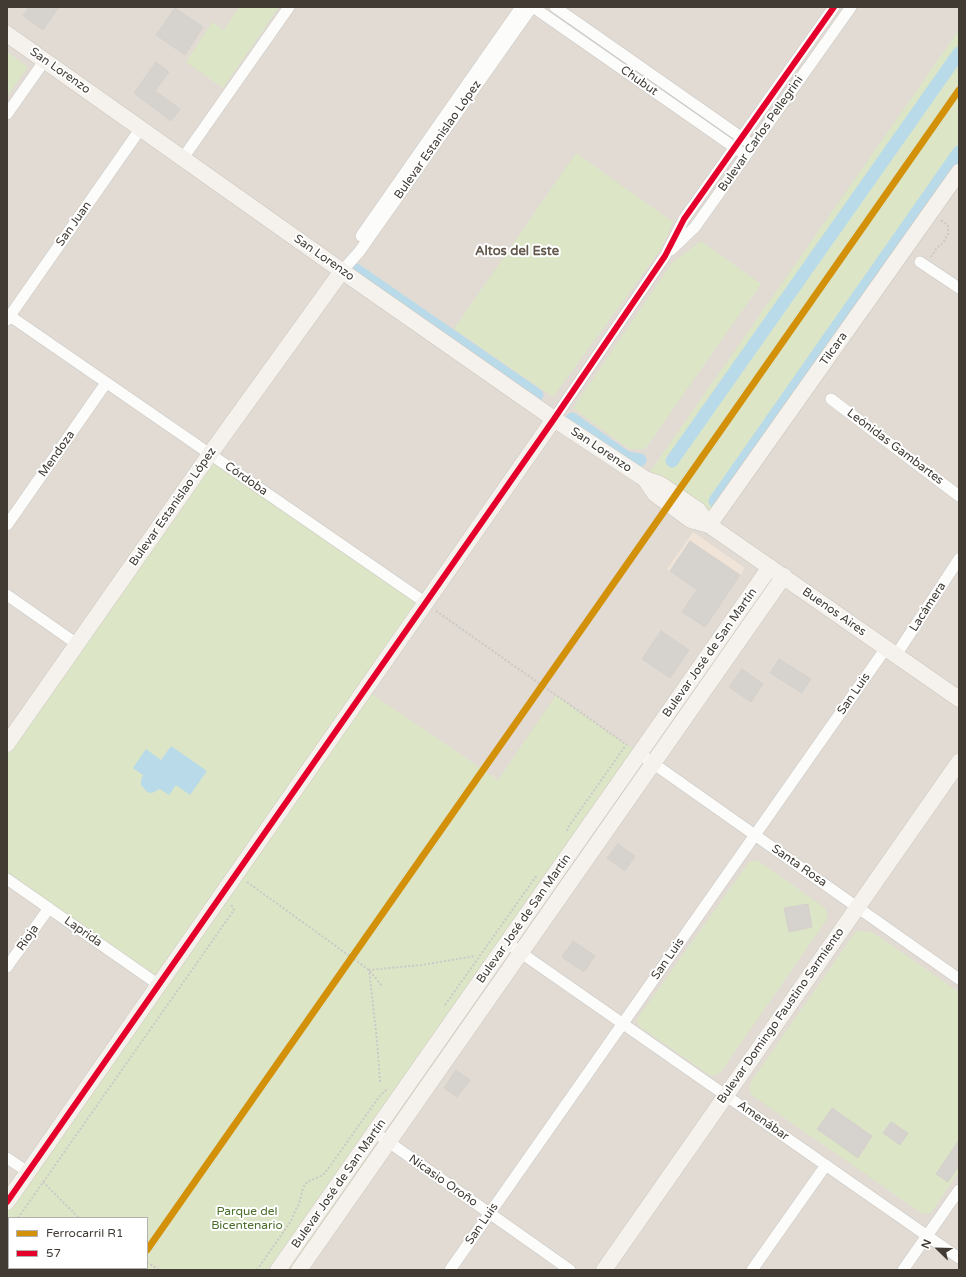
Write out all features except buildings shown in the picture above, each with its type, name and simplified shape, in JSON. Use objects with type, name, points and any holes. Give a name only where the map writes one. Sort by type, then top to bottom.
[{"type":"main road","name":"San Lorenzo","points":[[7,34],[554,419],[645,479],[655,494],[672,499]]},
{"type":"main road","name":"Tilcara","points":[[709,525],[959,172]]},
{"type":"main road","name":"Bulevar Estanislao López","points":[[7,744],[210,454],[342,271]]},
{"type":"main road","name":"Bulevar Carlos Pellegrini","points":[[7,1202],[554,419]]},
{"type":"main road","name":"Buenos Aires","points":[[672,499],[691,520],[709,525],[959,699]]},
{"type":"main road","name":"Bulevar José de San Martín","points":[[278,1270],[770,567]]},
{"type":"main road","name":"Bulevar José de San Martín","points":[[299,1270],[784,576]]},
{"type":"main road","name":"Bulevar Domingo Faustino Sarmiento","points":[[604,1270],[959,762]]},
{"type":"street","points":[[183,158],[289,7]]},
{"type":"street","name":"Bulevar Estanislao López","points":[[342,271],[353,247],[521,7]]},
{"type":"street","name":"Bulevar Estanislao López","points":[[342,271],[359,252],[532,7]]},
{"type":"street","name":"Chubut","points":[[532,7],[746,156]]},
{"type":"street","name":"Chubut","points":[[556,7],[753,146]]},
{"type":"street","name":"Bulevar Carlos Pellegrini","points":[[554,419],[665,256],[684,219],[834,7]]},
{"type":"street","name":"Bulevar Carlos Pellegrini","points":[[665,256],[695,227],[852,7]]},
{"type":"street","points":[[7,114],[45,60]]},
{"type":"street","name":"San Juan","points":[[8,317],[141,128]]},
{"type":"street","points":[[684,219],[695,227]]},
{"type":"street","points":[[920,262],[959,288]]},
{"type":"street","name":"Córdoba","points":[[8,317],[426,603]]},
{"type":"street","name":"Mendoza","points":[[7,525],[106,383]]},
{"type":"street","name":"Leónidas Gambartes","points":[[831,399],[959,496]]},
{"type":"street","name":"Lacámera","points":[[891,652],[959,559]]},
{"type":"street","points":[[7,595],[77,644]]},
{"type":"street","name":"San Luis","points":[[450,1270],[755,835],[891,652]]},
{"type":"street","name":"Santa Rosa","points":[[640,754],[959,978]]},
{"type":"street","name":"Laprida","points":[[7,879],[159,985]]},
{"type":"street","name":"Rioja","points":[[7,967],[49,908]]},
{"type":"street","name":"Amenábar","points":[[507,943],[959,1258]]},
{"type":"street","name":"Nicasio Oroño","points":[[375,1133],[570,1270]]},
{"type":"street","points":[[7,1158],[28,1172]]},
{"type":"street","points":[[752,1270],[826,1165]]},
{"type":"street","points":[[903,1270],[959,1190]]},
{"type":"path","points":[[931,212],[948,226],[948,234],[943,243],[936,249],[930,258],[932,270]]},
{"type":"path","points":[[426,603],[640,754]]},
{"type":"path","points":[[236,874],[369,970],[382,986]]},
{"type":"path","points":[[19,1217],[234,910],[225,891]]},
{"type":"path","points":[[369,970],[422,965],[475,956]]},
{"type":"path","points":[[369,970],[380,1082]]},
{"type":"path","points":[[257,1270],[291,1221],[301,1199],[300,1194],[307,1182],[323,1175],[328,1170],[379,1097]]},
{"type":"path","points":[[28,1172],[43,1182],[78,1217]]},
{"type":"path","points":[[148,1263],[159,1270]]},
{"type":"shaded area","points":[[7,7],[959,7],[959,1270],[7,1270]]},
{"type":"shaded area","points":[[693,532],[745,568],[720,605],[667,569]]},
{"type":"green space","points":[[239,7],[279,7],[223,88],[186,62],[212,22],[224,30]]},
{"type":"green space","points":[[959,30],[959,172],[709,525],[645,479]]},
{"type":"green space","points":[[7,52],[28,67],[7,97]]},
{"type":"green space","points":[[576,153],[673,222],[661,249],[553,397],[454,329]]},
{"type":"green space","points":[[701,241],[761,284],[645,449],[629,449],[573,408],[672,263]]},
{"type":"green space","name":"Parque del Bicentenario","points":[[210,454],[426,603],[366,690],[498,780],[556,695],[640,754],[278,1270],[7,1270],[7,1202],[159,985],[7,879],[7,744]]},
{"type":"green space","points":[[750,608],[752,610],[660,742],[657,740]]},
{"type":"green space","points":[[635,772],[637,774],[528,931],[525,929]]},
{"type":"green space","points":[[757,860],[825,908],[828,918],[720,1073],[711,1076],[639,1026],[637,1019],[749,862]]},
{"type":"green space","points":[[856,931],[872,932],[959,992],[959,1171],[931,1213],[923,1214],[750,1094],[750,1083]]},
{"type":"green space","points":[[500,965],[503,967],[394,1123],[391,1120]]},
{"type":"green space","points":[[368,1154],[370,1157],[291,1270],[287,1270]]},
{"type":"water","points":[[171,746],[207,771],[190,795],[176,785],[169,795],[160,789],[152,793],[147,792],[141,785],[143,775],[133,768],[146,749],[161,760]]},
{"type":"waterway","points":[[672,461],[959,53]]},
{"type":"waterway","points":[[715,501],[959,152]]},
{"type":"waterway","points":[[356,270],[537,395]]},
{"type":"waterway","points":[[572,419],[627,458],[640,460]]},
{"type":"rail line","name":"R1","points":[[148,1249],[959,90]]},
{"type":"transit line","name":"57","points":[[7,1202],[554,419],[665,256],[684,219],[834,7]]},
{"type":"district","name":"Altos del Este","points":[[517,252]]}]
